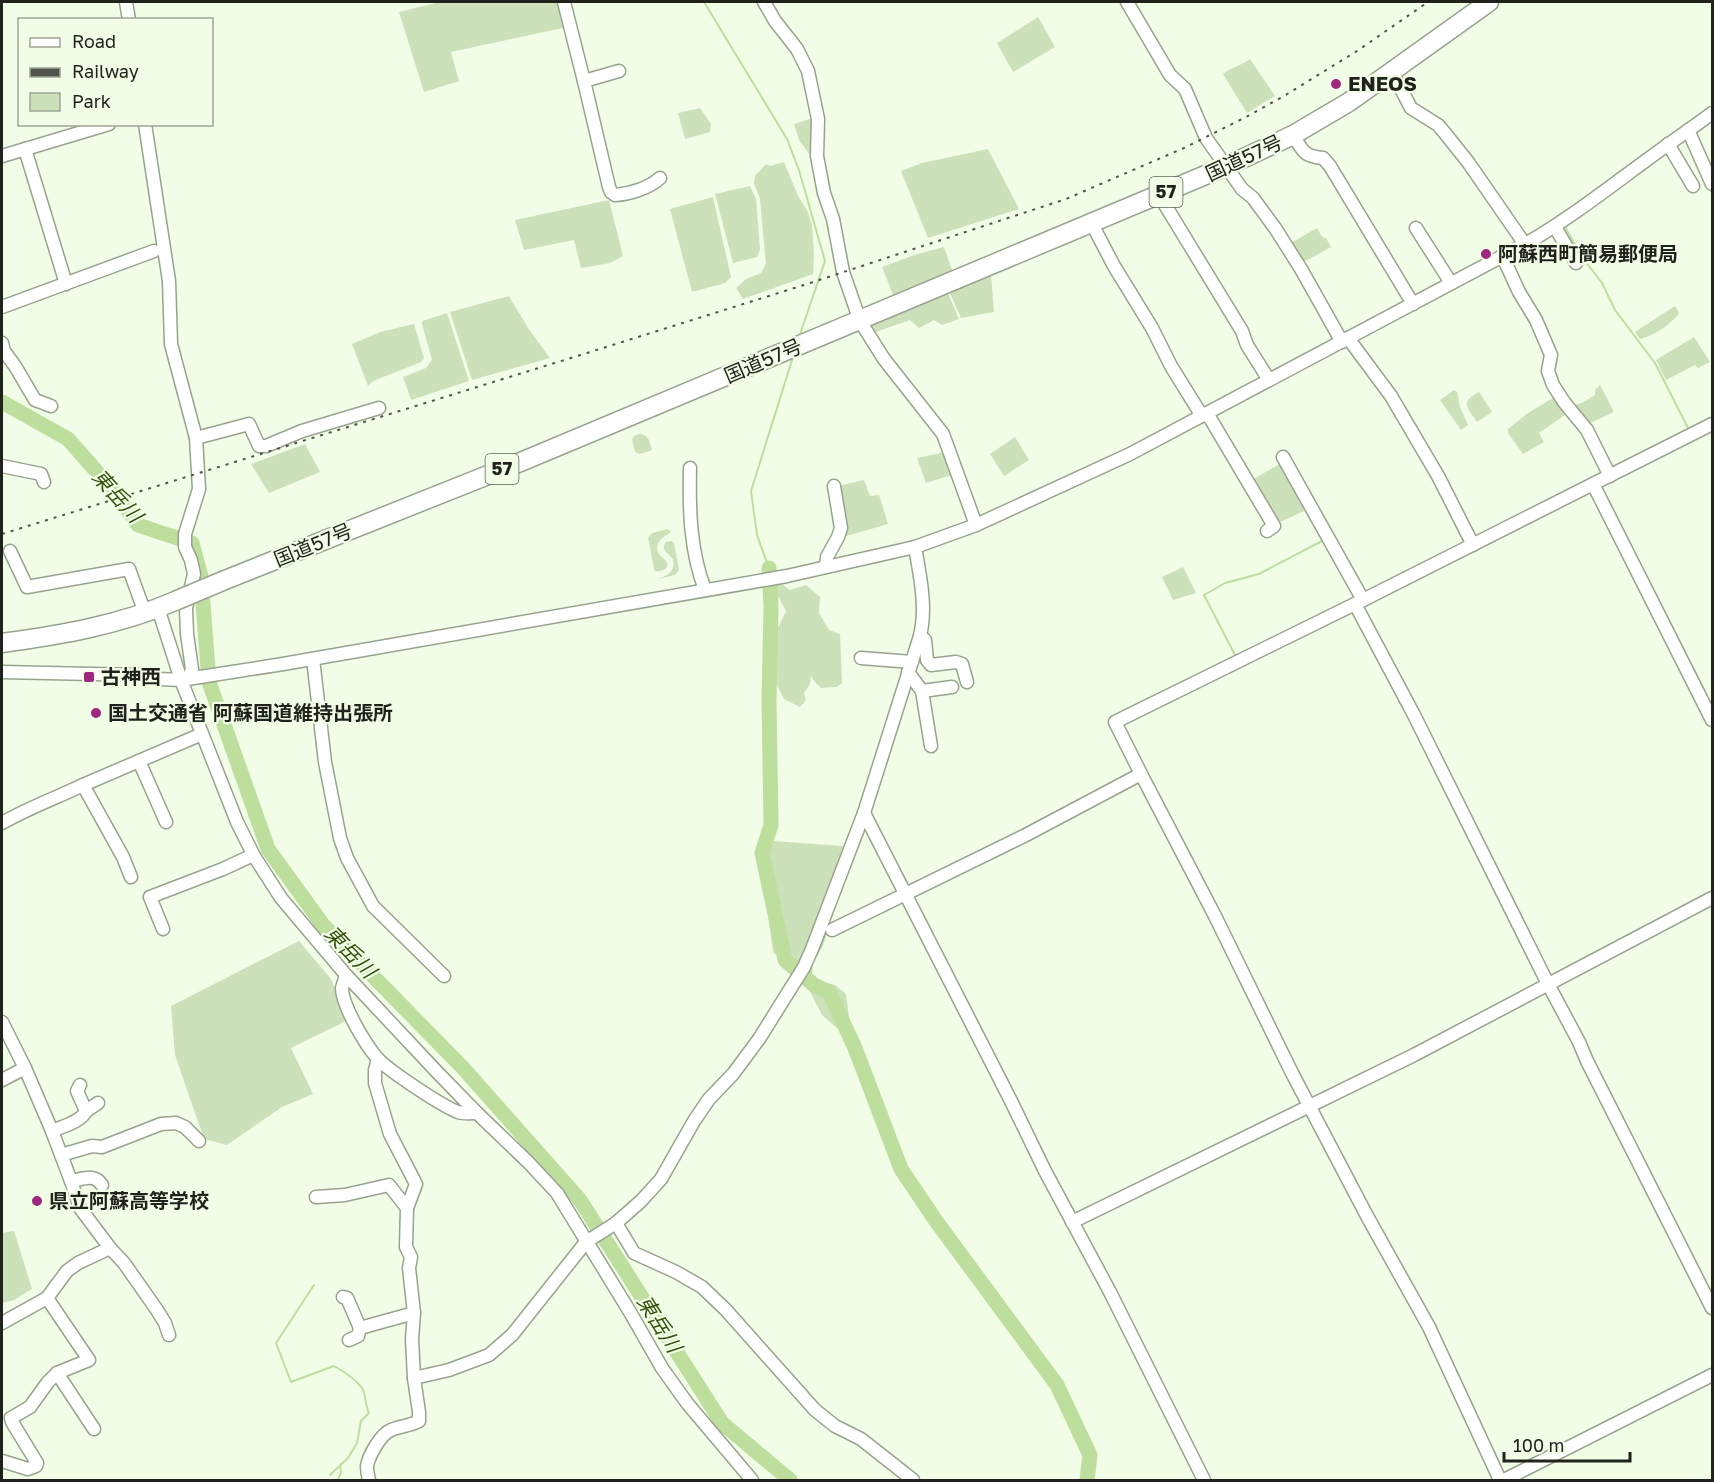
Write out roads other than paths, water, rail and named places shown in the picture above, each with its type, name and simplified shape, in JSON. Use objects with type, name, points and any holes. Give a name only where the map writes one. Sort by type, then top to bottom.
[{"type":"highway","name":"国道57号","points":[[2,643],[96,627],[175,601],[512,466],[1227,166],[1293,135],[1349,102],[1489,2]]},
{"type":"street","points":[[126,2],[129,18]]},
{"type":"street","points":[[564,2],[611,192],[621,195],[652,185],[660,178]]},
{"type":"street","points":[[764,2],[775,21],[797,49],[808,72],[818,119],[818,156],[824,193],[833,219],[843,272],[860,321],[884,359],[943,435],[976,525]]},
{"type":"street","points":[[1127,2],[1170,75],[1185,89],[1206,138],[1242,189],[1253,198],[1275,228],[1345,340],[1391,396],[1438,476],[1473,545]]},
{"type":"street","points":[[1391,70],[1411,108],[1438,125],[1444,132],[1468,162],[1524,243]]},
{"type":"street","points":[[584,81],[619,71]]},
{"type":"street","points":[[2,672],[139,675],[159,679],[189,679],[705,591],[786,576],[915,547],[976,525],[1130,454],[1555,227],[1713,113]]},
{"type":"street","points":[[2,156],[102,126]]},
{"type":"street","points":[[145,126],[169,281],[171,344],[196,438],[199,489],[185,541],[194,574],[186,608],[192,669],[189,679]]},
{"type":"street","points":[[1688,130],[1713,184]]},
{"type":"street","points":[[1293,135],[1304,153],[1310,157],[1323,158],[1330,166],[1413,304]]},
{"type":"street","points":[[1668,144],[1693,186]]},
{"type":"street","points":[[25,149],[66,284]]},
{"type":"street","points":[[1159,195],[1242,331],[1247,345],[1269,380]]},
{"type":"street","points":[[1092,224],[1114,266],[1152,328],[1171,366],[1274,526],[1267,531]]},
{"type":"street","points":[[1555,227],[1576,263]]},
{"type":"street","points":[[1416,228],[1451,283]]},
{"type":"street","points":[[2,306],[154,251]]},
{"type":"street","points":[[1502,255],[1519,292],[1536,320],[1551,355],[1548,370],[1553,385],[1563,402],[1587,430],[1610,476]]},
{"type":"street","points":[[2,343],[4,351],[35,400],[51,406]]},
{"type":"street","points":[[196,438],[249,424],[259,446],[266,446],[302,431],[379,408]]},
{"type":"street","points":[[1713,424],[1115,722],[1309,1105],[1429,1327],[1502,1480],[1713,1375]]},
{"type":"street","points":[[1283,457],[1359,602],[1548,984],[1713,1308]]},
{"type":"street","points":[[2,466],[41,474],[44,482]]},
{"type":"street","points":[[690,468],[691,536],[698,571],[705,591]]},
{"type":"street","points":[[1593,484],[1713,720]]},
{"type":"street","points":[[826,567],[827,557],[838,537],[840,528],[834,486]]},
{"type":"street","points":[[414,1378],[449,1370],[489,1355],[512,1335],[586,1242],[616,1223],[641,1201],[661,1179],[709,1099],[750,1052],[804,967],[864,813],[924,621],[915,547]]},
{"type":"street","points":[[10,551],[27,587],[129,569],[189,679],[202,734],[237,822],[253,855],[280,898],[346,975],[477,1113],[557,1193],[674,1386],[708,1430],[752,1480]]},
{"type":"street","points":[[920,636],[925,640],[927,660],[931,665],[956,662],[962,664],[967,682]]},
{"type":"street","points":[[861,658],[910,667]]},
{"type":"street","points":[[313,659],[326,762],[340,838],[347,858],[373,906],[444,976]]},
{"type":"street","points":[[910,667],[922,691],[931,746]]},
{"type":"street","points":[[922,691],[952,687]]},
{"type":"street","points":[[2,823],[23,811],[202,734]]},
{"type":"street","points":[[139,761],[166,822]]},
{"type":"street","points":[[832,930],[1024,836],[1141,774]]},
{"type":"street","points":[[83,785],[123,857],[131,877]]},
{"type":"street","points":[[864,813],[1204,1480]]},
{"type":"street","points":[[163,929],[150,897],[253,855]]},
{"type":"street","points":[[1072,1222],[1414,1055],[1713,898]]},
{"type":"street","points":[[346,975],[342,988],[345,1000],[353,1020],[378,1059],[407,1081],[444,1104],[459,1112],[477,1113]]},
{"type":"street","points":[[2,1022],[52,1131],[80,1208],[124,1263],[157,1310],[169,1335]]},
{"type":"street","points":[[369,1480],[367,1466],[386,1432],[419,1420],[412,1339],[414,1313],[409,1268],[411,1257],[406,1247],[407,1208],[416,1184],[390,1134],[375,1083],[378,1059]]},
{"type":"street","points":[[2,1080],[25,1068]]},
{"type":"street","points":[[80,1085],[77,1091],[86,1111]]},
{"type":"street","points":[[52,1131],[82,1118],[86,1111],[98,1102]]},
{"type":"street","points":[[61,1155],[92,1146],[102,1147],[161,1124],[176,1123],[199,1141]]},
{"type":"street","points":[[72,1181],[93,1177],[98,1179],[102,1185]]},
{"type":"street","points":[[316,1197],[345,1195],[389,1185],[407,1208]]},
{"type":"street","points":[[616,1223],[634,1253],[702,1287],[726,1310],[815,1410],[835,1426],[861,1439],[913,1480]]},
{"type":"street","points":[[2,1323],[47,1298],[67,1271],[110,1248]]},
{"type":"street","points":[[343,1297],[347,1298],[360,1328],[358,1336],[350,1340]]},
{"type":"street","points":[[2,1461],[28,1469],[36,1466],[37,1463],[11,1418],[30,1407],[57,1373],[89,1360],[47,1298]]},
{"type":"street","points":[[360,1328],[414,1313]]},
{"type":"street","points":[[57,1373],[93,1429]]},
{"type":"waterway","points":[[704,2],[787,139],[799,170],[825,261],[799,337]]},
{"type":"waterway","points":[[1565,227],[1582,257],[1602,283],[1615,310],[1655,363],[1689,430]]},
{"type":"waterway","points":[[769,568],[757,535],[751,491],[793,357]]},
{"type":"waterway","name":"東岳川","points":[[2,402],[68,439],[119,497],[138,525],[192,543],[201,577],[209,682],[268,849],[323,925],[464,1069],[580,1200],[722,1423],[790,1480]]},
{"type":"waterway","points":[[1234,658],[1236,657],[1204,595],[1225,583],[1259,574],[1324,540]]},
{"type":"waterway","points":[[769,568],[771,825],[762,853],[785,960],[814,985],[829,992],[855,1048],[901,1169],[936,1221],[1057,1385],[1090,1455],[1087,1480]]},
{"type":"waterway","points":[[815,958],[827,931]]},
{"type":"waterway","points":[[811,973],[812,963]]},
{"type":"waterway","points":[[314,1285],[276,1343],[291,1382],[334,1366],[362,1388],[369,1413],[361,1421],[357,1443],[348,1458],[330,1475]]},
{"type":"waterway","points":[[338,1480],[341,1472],[340,1466]]},
{"type":"railway","points":[[2,534],[804,285],[1066,199],[1184,148],[1246,117],[1357,51],[1428,2]]},
{"type":"place","name":"ENEOS","points":[[1336,84]]},
{"type":"place","name":"阿蘇西町簡易郵便局","points":[[1486,254]]},
{"type":"place","name":"古神西","points":[[89,677]]},
{"type":"place","name":"国土交通省 阿蘇国道維持出張所","points":[[96,713]]},
{"type":"place","name":"県立阿蘇高等学校","points":[[37,1201]]}]
